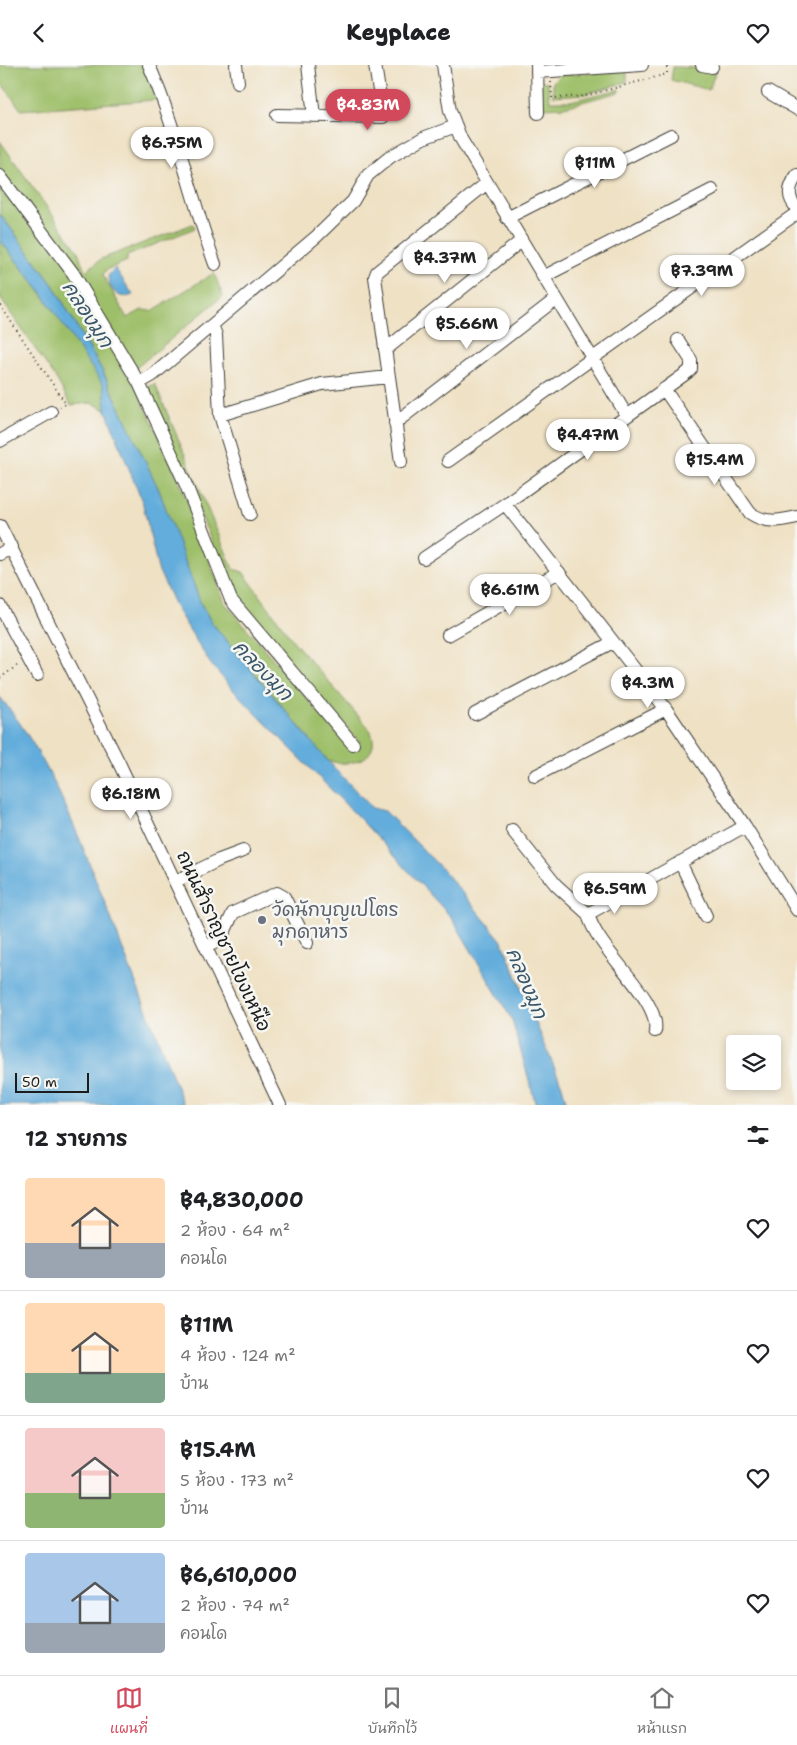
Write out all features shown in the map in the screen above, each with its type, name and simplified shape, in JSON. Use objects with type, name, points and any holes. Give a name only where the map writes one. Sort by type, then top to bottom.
[{"type":"street","points":[[149,65],[172,122],[199,219],[215,264]]},
{"type":"street","points":[[236,65],[238,82]]},
{"type":"street","points":[[308,65],[314,115]]},
{"type":"street","points":[[277,115],[383,117],[375,65]]},
{"type":"street","points":[[443,65],[447,96],[456,126],[507,218],[627,416]]},
{"type":"street","points":[[538,113],[537,68],[551,71],[642,65]]},
{"type":"street","points":[[768,92],[797,109]]},
{"type":"street","points":[[139,383],[153,375],[317,235],[353,201],[368,175],[390,157],[423,138],[456,126]]},
{"type":"street","points":[[507,218],[671,135]]},
{"type":"street","points":[[797,175],[789,192],[790,198],[797,208]]},
{"type":"street","points":[[0,176],[73,273],[139,383],[186,485],[231,600],[353,744]]},
{"type":"street","points":[[401,462],[375,282],[377,272],[487,183]]},
{"type":"street","points":[[542,277],[712,190]]},
{"type":"street","points":[[448,461],[797,213]]},
{"type":"street","points":[[385,349],[521,241]]},
{"type":"street","points":[[395,423],[556,299]]},
{"type":"street","points":[[212,325],[216,335],[220,415],[250,514]]},
{"type":"street","points":[[424,559],[505,504],[691,369],[691,360],[678,340]]},
{"type":"street","points":[[220,415],[322,384],[389,377]]},
{"type":"street","points":[[664,389],[750,513],[759,519],[769,522],[797,517]]},
{"type":"street","points":[[0,441],[51,412]]},
{"type":"street","points":[[505,504],[666,709],[745,827],[797,910]]},
{"type":"street","name":"ถนนสำราญชายโขงเหนือ","points":[[0,525],[176,881],[280,1105]]},
{"type":"street","points":[[0,554],[12,547]]},
{"type":"street","points":[[448,635],[559,572]]},
{"type":"street","points":[[0,606],[37,675]]},
{"type":"street","points":[[475,714],[613,641]]},
{"type":"street","points":[[535,776],[666,709]]},
{"type":"street","points":[[588,914],[745,827]]},
{"type":"street","points":[[512,830],[556,885],[588,914],[596,936],[650,1007],[656,1023],[654,1031]]},
{"type":"street","points":[[176,881],[242,851]]},
{"type":"street","points":[[680,862],[706,916]]},
{"type":"street","points":[[207,947],[221,939],[233,913],[277,893],[284,897],[307,943]]},
{"type":"path","points":[[551,71],[552,98],[585,96],[667,74],[667,65]]},
{"type":"path","points":[[0,305],[66,404],[51,412]]},
{"type":"path","points":[[0,678],[28,658]]},
{"type":"green space","points":[[0,65],[143,65],[157,97],[155,100],[21,110],[0,81]]},
{"type":"green space","points":[[673,67],[698,68],[715,73],[709,90],[671,80]]},
{"type":"green space","points":[[627,70],[627,82],[585,94],[553,96],[553,82],[560,75]]},
{"type":"green space","points":[[540,81],[548,82],[550,101],[571,101],[619,89],[619,92],[564,107],[541,108]]},
{"type":"green space","points":[[0,141],[78,251],[85,272],[101,259],[193,224],[195,228],[127,256],[127,261],[106,270],[103,275],[127,318],[142,310],[152,311],[214,273],[223,296],[130,373],[182,487],[225,603],[351,750],[360,743],[235,598],[148,387],[155,384],[233,569],[243,572],[294,642],[368,727],[373,740],[373,746],[371,751],[362,759],[346,763],[328,761],[212,623],[201,604],[119,405],[102,370],[53,285],[0,214]]},
{"type":"green space","points":[[0,240],[41,292],[97,373],[104,386],[106,410],[92,403],[71,405],[57,380],[0,298]]},
{"type":"water","points":[[0,214],[53,285],[102,370],[159,490],[201,604],[212,623],[328,761],[372,808],[385,811],[445,872],[502,941],[562,1086],[567,1105],[536,1105],[512,1020],[452,918],[361,820],[234,691],[210,663],[176,608],[158,569],[143,504],[106,410],[104,386],[41,292],[0,240]]},
{"type":"water","points":[[115,268],[133,295],[123,297],[113,290],[108,276]]},
{"type":"water","points":[[0,697],[35,747],[63,801],[87,856],[184,1105],[0,1105]]},
{"type":"place","name":"วัดนักบุญเปโตร มุกดาหาร","points":[[262,920]]},
{"type":"water label","name":"คลองมุก","points":[[88,314]]},
{"type":"water label","name":"คลองมุก","points":[[263,670]]},
{"type":"water label","name":"คลองมุก","points":[[527,983]]}]
